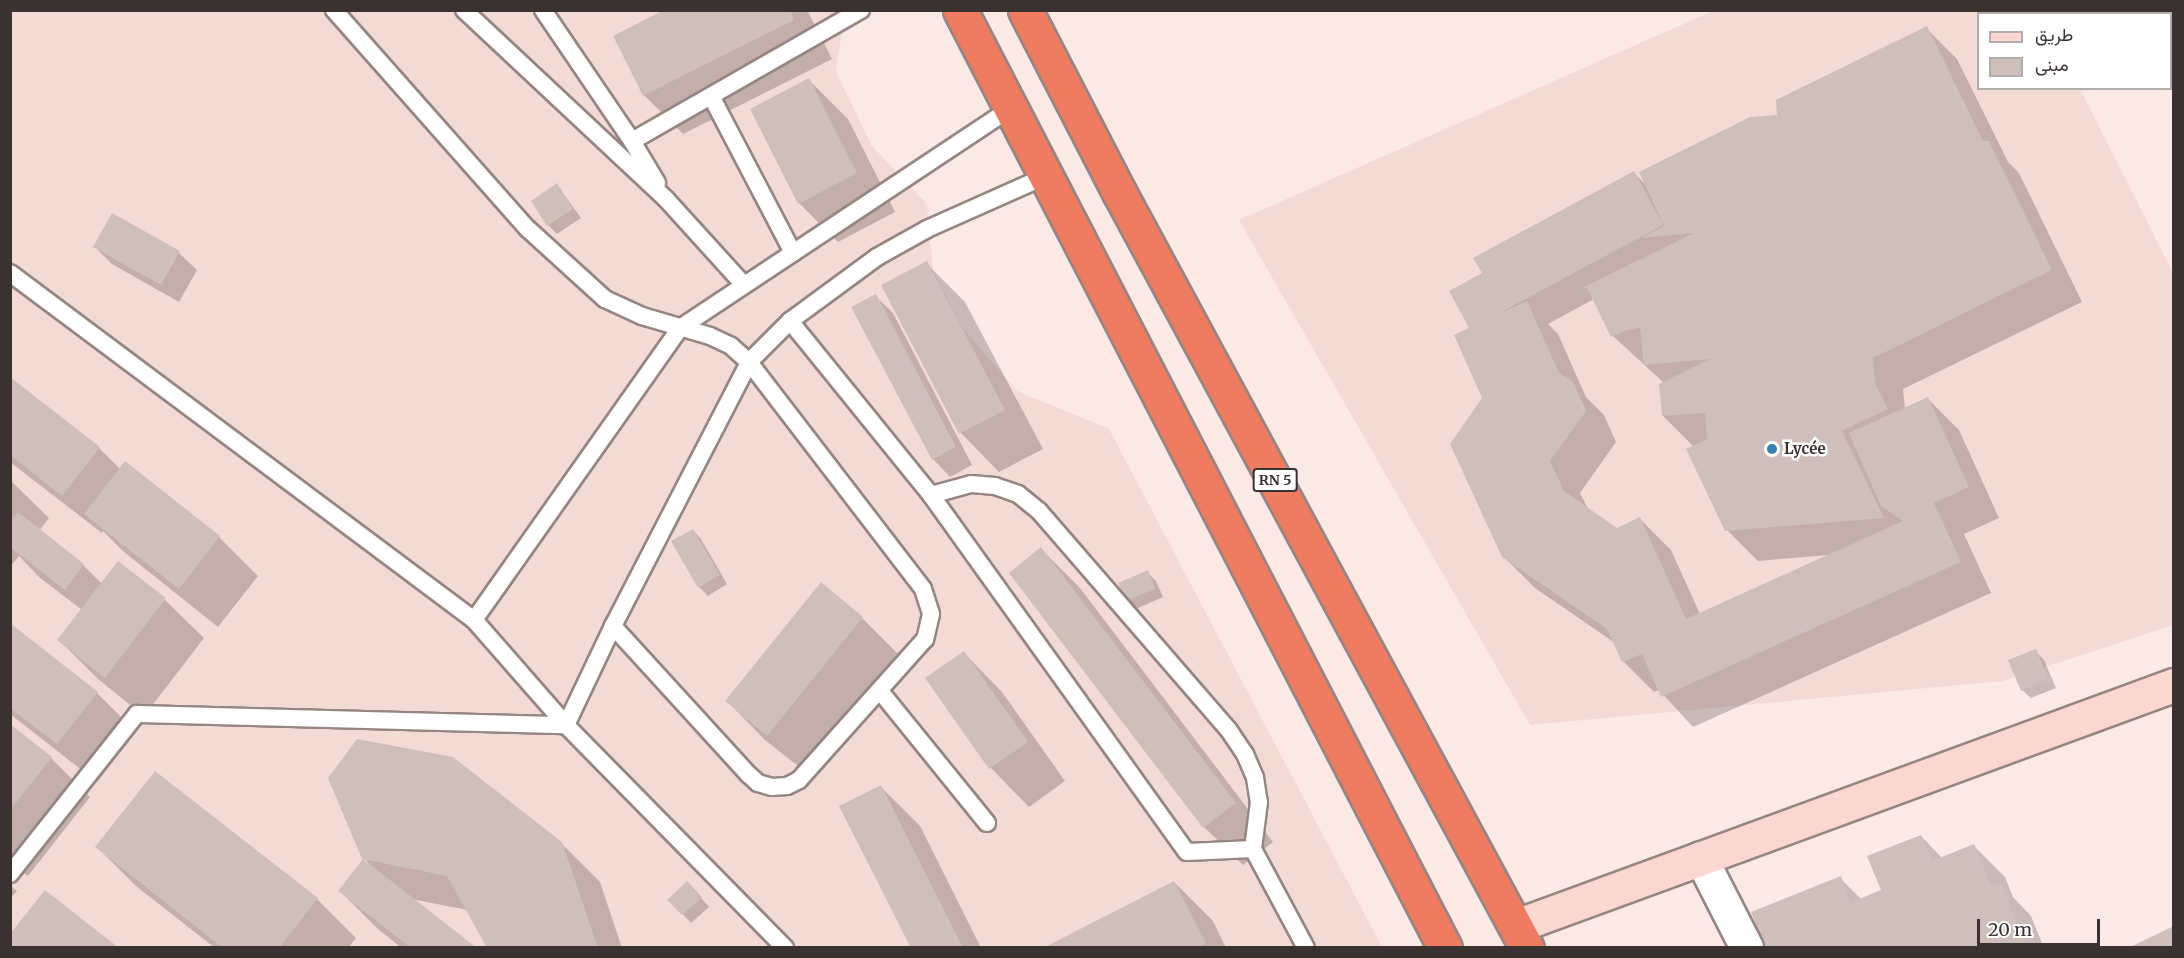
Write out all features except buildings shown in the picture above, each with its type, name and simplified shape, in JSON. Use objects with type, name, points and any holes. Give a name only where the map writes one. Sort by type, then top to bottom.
[{"type":"highway","points":[[960,10],[1445,948]]},
{"type":"highway","name":"RN 5","points":[[1025,10],[1125,202],[1522,937]]},
{"type":"street","points":[[1522,937],[1701,858],[2174,686]]},
{"type":"street","points":[[1701,858],[1747,948]]},
{"type":"lane","points":[[334,10],[528,230],[605,299],[642,316],[710,336],[731,346],[749,362],[923,589],[929,601],[930,627],[925,639],[799,780],[787,786],[772,787],[758,783],[748,774],[613,626]]},
{"type":"lane","points":[[464,10],[666,199],[743,284]]},
{"type":"lane","points":[[543,10],[632,141],[666,199]]},
{"type":"lane","points":[[632,141],[861,10]]},
{"type":"lane","points":[[711,96],[793,253]]},
{"type":"lane","points":[[474,620],[680,328],[743,284],[870,204],[1011,108]]},
{"type":"lane","points":[[566,725],[613,626],[749,362],[790,321],[877,257],[927,229],[1046,176]]},
{"type":"lane","points":[[10,273],[474,620],[566,725],[785,948]]},
{"type":"lane","points":[[790,321],[931,495],[1187,852],[1253,849]]},
{"type":"lane","points":[[931,495],[971,484],[995,486],[1018,494],[1039,511],[1228,729],[1245,754],[1255,778],[1259,802],[1253,849],[1306,948]]},
{"type":"lane","points":[[880,691],[987,823]]},
{"type":"lane","points":[[10,874],[137,714],[566,725]]},
{"type":"shaded area","points":[[10,11],[845,11],[836,72],[872,146],[927,204],[933,270],[962,327],[1017,391],[1109,429],[1382,947],[11,947]]},
{"type":"shaded area","name":"Lycée","points":[[1713,11],[2040,11],[1977,12],[1977,90],[2081,90],[2173,273],[2173,625],[2002,681],[1530,725],[1239,220]]},
{"type":"place","name":"Lycée","points":[[1772,449]]}]
